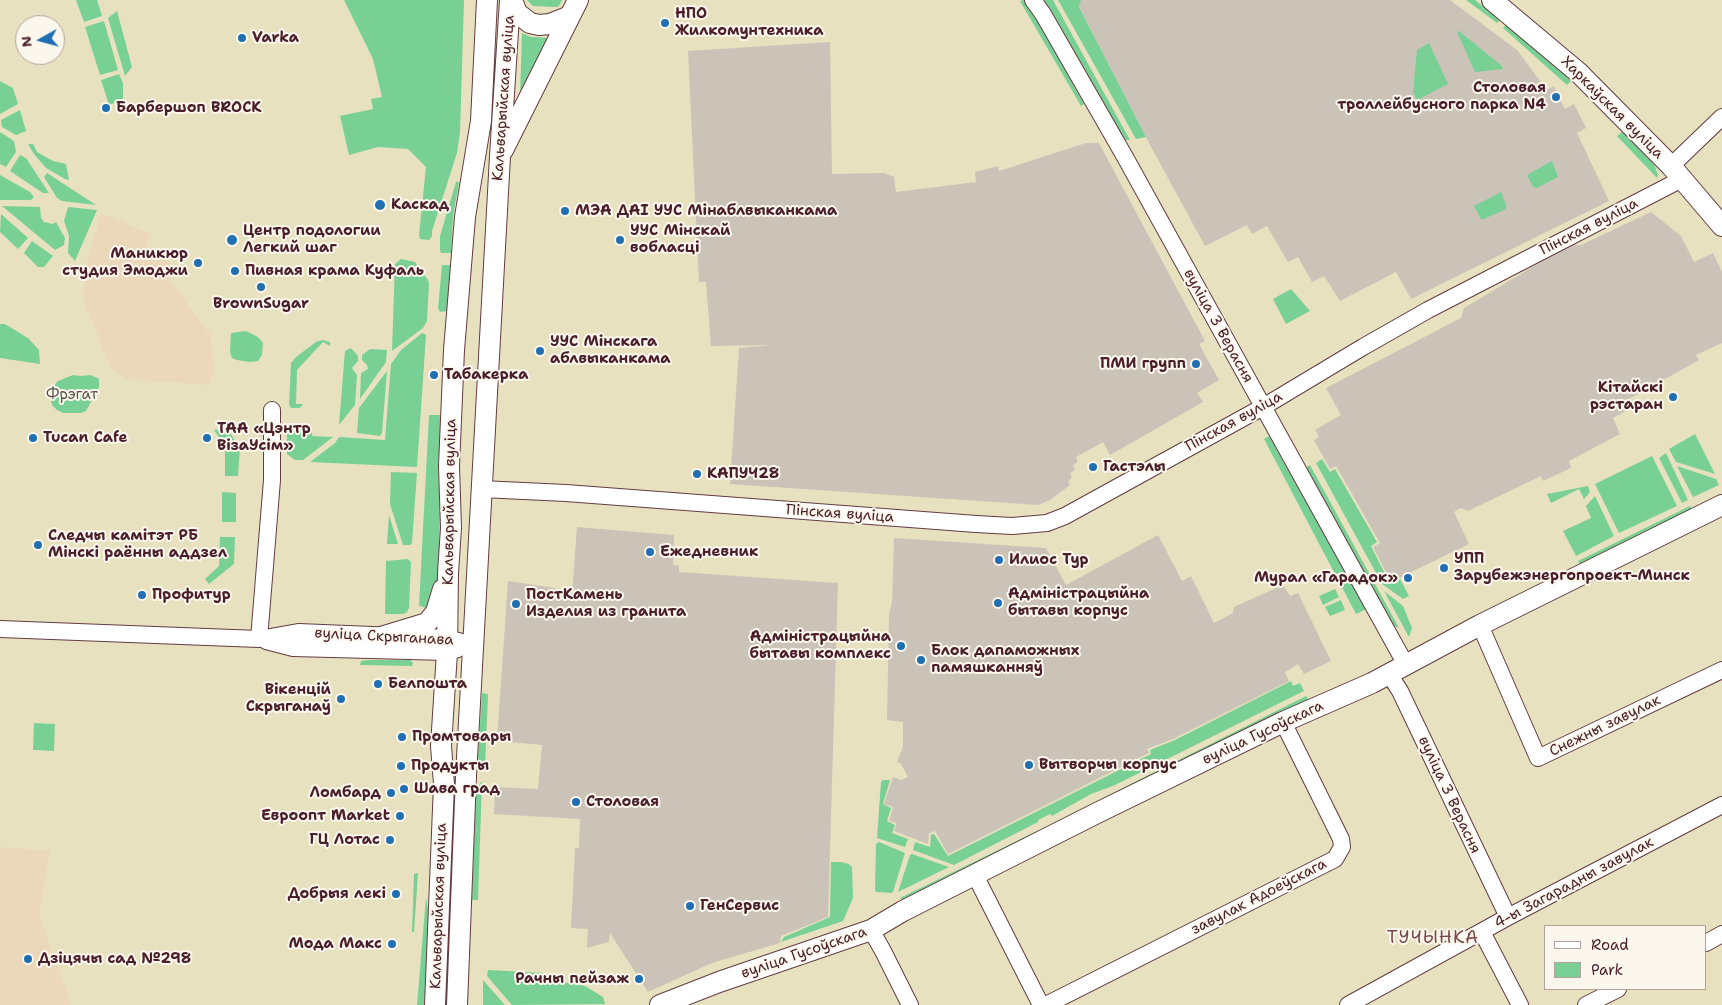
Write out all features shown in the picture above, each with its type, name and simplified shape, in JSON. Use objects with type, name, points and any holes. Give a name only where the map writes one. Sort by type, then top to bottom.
[{"type":"main road","name":"Кальварыйская вуліца","points":[[435,1005],[444,784],[441,746],[447,645],[450,528],[449,466],[454,350],[465,217],[482,122],[487,0]]},
{"type":"main road","name":"Кальварыйская вуліца","points":[[457,1005],[465,793],[500,156],[511,0]]},
{"type":"main road","points":[[511,0],[517,13],[530,23],[540,25],[550,24],[574,8]]},
{"type":"main road","name":"Харкаўская вуліца","points":[[1492,0],[1579,73],[1676,172],[1722,226]]},
{"type":"main road","points":[[500,156],[574,8]]},
{"type":"main road","points":[[460,286],[473,281],[493,282]]},
{"type":"main road","points":[[449,466],[458,476],[482,480]]},
{"type":"main road","name":"вуліца Гусоўскага","points":[[660,1005],[719,982],[871,930],[903,911],[1097,813],[1283,722],[1398,670],[1480,625],[1722,505]]},
{"type":"main road","points":[[384,636],[427,624],[436,612],[448,573]]},
{"type":"street","name":"вуліца 3 Верасня","points":[[1033,0],[1041,7],[1262,407],[1398,670],[1400,691],[1508,917]]},
{"type":"street","name":"Пінская вуліца","points":[[482,480],[546,492],[976,524],[1029,525],[1047,523],[1065,516],[1262,407],[1355,351],[1676,172],[1722,117]]},
{"type":"street","points":[[259,639],[272,480],[272,410]]},
{"type":"street","name":"Снежны завулак","points":[[1480,625],[1538,758],[1722,670]]},
{"type":"street","name":"вуліца Скрыганава","points":[[0,629],[259,639],[298,632],[384,636],[447,645]]},
{"type":"street","name":"вуліца Скрыганава","points":[[259,639],[294,648],[473,645]]},
{"type":"street","name":"завулак Адоеўскага","points":[[1046,1005],[1335,859],[1342,847],[1341,839],[1283,722]]},
{"type":"street","name":"4-ы Загарадны завулак","points":[[1348,1005],[1508,917],[1722,805]]},
{"type":"street","points":[[975,875],[1041,1005]]},
{"type":"street","points":[[871,930],[910,1005]]},
{"type":"street","points":[[1482,932],[1520,1005]]},
{"type":"street","points":[[1707,942],[1722,934]]},
{"type":"street","points":[[1586,1005],[1616,990]]},
{"type":"shaded area","points":[[1080,0],[1450,0],[1517,50],[1547,90],[1554,86],[1565,109],[1574,104],[1586,128],[1577,133],[1609,201],[1411,299],[1396,272],[1340,301],[1324,276],[1312,282],[1298,257],[1288,262],[1267,226],[1252,234],[1247,225],[1205,246],[1149,143],[1079,7]]},
{"type":"shaded area","points":[[830,42],[832,174],[884,173],[894,177],[896,192],[976,182],[975,172],[998,166],[999,171],[1086,143],[1099,143],[1205,341],[1199,344],[1219,380],[1197,393],[1203,402],[1110,455],[1103,442],[1076,457],[1078,462],[1073,465],[1075,470],[1070,473],[1072,478],[1068,481],[1070,485],[1050,500],[1038,505],[730,484],[739,348],[772,345],[711,346],[706,282],[699,282],[688,51]]},
{"type":"shaded area","points":[[1651,212],[1681,236],[1694,262],[1713,253],[1722,272],[1722,343],[1696,355],[1699,360],[1622,403],[1627,410],[1613,418],[1620,434],[1569,461],[1571,468],[1543,481],[1541,476],[1468,511],[1461,508],[1454,512],[1469,544],[1391,582],[1373,547],[1380,543],[1336,466],[1330,469],[1314,440],[1319,437],[1315,430],[1341,415],[1326,388],[1461,318],[1464,308],[1569,245],[1581,245]]},
{"type":"shaded area","points":[[101,213],[150,234],[145,246],[170,253],[171,281],[211,336],[214,371],[209,385],[127,379],[111,369],[84,300],[85,269]]},
{"type":"shaded area","points":[[577,527],[674,535],[673,565],[679,566],[679,572],[838,583],[828,917],[781,936],[780,943],[712,963],[648,992],[610,933],[609,942],[587,948],[588,929],[571,928],[575,848],[579,848],[580,819],[494,814],[495,787],[538,789],[542,745],[497,741],[508,581],[554,588],[572,594]]},
{"type":"shaded area","points":[[1158,535],[1182,581],[1191,576],[1214,623],[1233,613],[1234,607],[1283,585],[1290,596],[1298,593],[1331,661],[1304,674],[1298,664],[1285,672],[1289,681],[1173,739],[1147,749],[1149,753],[948,854],[935,831],[929,833],[928,844],[894,831],[897,823],[889,821],[893,807],[884,804],[893,777],[901,780],[908,777],[901,764],[897,762],[903,747],[903,722],[887,720],[889,615],[892,602],[894,538],[1046,548],[1066,585]]},
{"type":"shaded area","name":"Дзіцячы сад №298","points":[[0,847],[50,851],[39,914],[71,1005],[0,1005]]},
{"type":"green space","points":[[76,0],[97,0],[102,16],[84,22]]},
{"type":"green space","points":[[344,0],[464,0],[460,132],[457,153],[432,236],[429,240],[420,239],[419,235],[426,167],[408,149],[378,147],[349,155],[340,116],[373,109],[371,99],[382,97],[373,59]]},
{"type":"green space","points":[[527,0],[562,0],[557,7],[533,6]]},
{"type":"green space","points":[[1026,0],[1084,104],[1081,106],[1020,1]]},
{"type":"green space","points":[[1044,0],[1053,0],[1130,140],[1126,140],[1119,133]]},
{"type":"green space","points":[[1058,0],[1081,0],[1079,7],[1146,137],[1136,139]]},
{"type":"green space","points":[[1466,0],[1475,0],[1500,20],[1497,23]]},
{"type":"green space","points":[[117,11],[132,67],[125,76],[108,18]]},
{"type":"green space","points":[[104,21],[118,70],[100,75],[85,27]]},
{"type":"green space","points":[[1507,23],[1571,81],[1567,85],[1503,28]]},
{"type":"green space","points":[[1459,31],[1502,66],[1503,69],[1475,72],[1457,32]]},
{"type":"green space","points":[[522,33],[531,37],[552,38],[520,98]]},
{"type":"green space","points":[[1429,43],[1448,84],[1417,100],[1413,92],[1417,50]]},
{"type":"green space","points":[[119,74],[123,83],[123,100],[109,105],[101,80]]},
{"type":"green space","points":[[0,81],[13,88],[18,104],[0,114]]},
{"type":"green space","points":[[20,110],[26,131],[16,135],[2,127],[1,120]]},
{"type":"green space","points":[[0,132],[14,141],[16,152],[6,167],[0,164]]},
{"type":"green space","points":[[1622,132],[1654,164],[1658,175],[1657,178],[1617,136]]},
{"type":"green space","points":[[28,144],[33,144],[37,152],[53,161],[66,164],[69,180],[46,168]]},
{"type":"green space","points":[[20,155],[26,158],[49,193],[43,193],[10,171]]},
{"type":"green space","points":[[1552,161],[1558,177],[1537,188],[1533,187],[1527,175]]},
{"type":"green space","points":[[47,173],[96,205],[62,201],[57,198],[44,177]]},
{"type":"green space","points":[[0,175],[30,192],[34,197],[31,200],[0,200]]},
{"type":"green space","points":[[456,182],[459,182],[453,216],[451,253],[441,253],[440,236]]},
{"type":"green space","points":[[1501,192],[1506,209],[1481,219],[1474,206]]},
{"type":"green space","points":[[2,206],[40,207],[41,218],[44,222],[53,224],[56,222],[65,238],[64,245],[55,250]]},
{"type":"green space","points":[[68,207],[97,210],[75,261],[68,253],[69,236],[64,221]]},
{"type":"green space","points":[[1,214],[28,238],[18,249],[0,232]]},
{"type":"green space","points":[[32,241],[53,256],[44,267],[38,267],[24,253]]},
{"type":"green space","points":[[401,259],[415,262],[428,280],[427,321],[423,328],[392,351],[395,264]]},
{"type":"green space","points":[[442,265],[450,265],[448,311],[440,312],[438,308]]},
{"type":"green space","points":[[1291,289],[1310,311],[1286,324],[1273,299]]},
{"type":"green space","points":[[0,324],[5,324],[28,338],[39,350],[40,364],[0,358]]},
{"type":"green space","points":[[246,331],[258,337],[263,343],[262,355],[258,361],[250,362],[232,358],[230,352],[231,333]]},
{"type":"green space","points":[[422,333],[426,335],[417,467],[310,462],[335,443],[339,437],[385,440],[391,364],[401,350]]},
{"type":"green space","points":[[323,340],[330,342],[330,346],[323,342],[297,370],[296,404],[303,404],[300,408],[291,408],[289,405],[291,363],[316,342]]},
{"type":"green space","points":[[351,348],[358,356],[358,361],[352,368],[357,375],[355,405],[339,425],[345,351]]},
{"type":"green space","points":[[370,349],[387,350],[386,362],[360,399],[361,373],[368,369],[362,360],[362,355]]},
{"type":"green space","points":[[387,371],[382,433],[380,436],[357,433],[359,408]]},
{"type":"green space","name":"Фрэгат","points":[[73,375],[91,375],[99,379],[99,387],[86,411],[81,413],[63,413],[52,405],[51,389],[58,381]]},
{"type":"green space","points":[[429,415],[442,415],[438,466],[440,512],[438,591],[428,608],[419,606]]},
{"type":"green space","points":[[292,425],[310,425],[312,427],[312,436],[333,437],[303,460],[295,460],[287,454],[287,430]]},
{"type":"green space","points":[[227,428],[240,449],[238,476],[225,476],[225,446],[214,430]]},
{"type":"green space","points":[[1695,434],[1715,474],[1676,462],[1669,449]]},
{"type":"green space","points":[[1269,436],[1367,609],[1356,614],[1264,439]]},
{"type":"green space","points":[[1666,453],[1688,500],[1682,503],[1659,458]]},
{"type":"green space","points":[[1652,456],[1677,506],[1619,533],[1595,484]]},
{"type":"green space","points":[[1322,459],[1330,472],[1335,469],[1377,542],[1371,546],[1390,584],[1400,579],[1409,596],[1403,599],[1382,584],[1316,463]]},
{"type":"green space","points":[[1310,465],[1399,628],[1394,626],[1305,468]]},
{"type":"green space","points":[[1677,466],[1716,479],[1719,485],[1693,497]]},
{"type":"green space","points":[[391,472],[417,473],[412,543],[410,545],[403,545],[390,504]]},
{"type":"green space","points":[[1588,486],[1590,492],[1584,499],[1579,489],[1551,503],[1547,494]]},
{"type":"green space","points":[[222,492],[236,493],[236,522],[222,522]]},
{"type":"green space","points":[[1595,496],[1614,536],[1576,556],[1563,531],[1591,518],[1586,506]]},
{"type":"green space","points":[[1690,506],[1692,510],[1581,566],[1578,561]]},
{"type":"green space","points":[[389,515],[398,544],[387,544]]},
{"type":"green space","points":[[220,537],[235,537],[234,564],[209,584],[205,579],[219,566]]},
{"type":"green space","points":[[408,559],[411,562],[409,608],[403,614],[385,614],[386,561]]},
{"type":"green space","points":[[1335,589],[1339,597],[1323,605],[1319,596]]},
{"type":"green space","points":[[1384,591],[1403,606],[1412,628],[1409,637]]},
{"type":"green space","points":[[1341,600],[1345,610],[1330,616],[1325,607]]},
{"type":"green space","points":[[410,660],[413,663],[412,666],[360,665],[361,661]]},
{"type":"green space","points":[[1291,681],[1293,686],[1300,683],[1304,691],[1113,786],[1091,794],[1052,816],[1050,814],[954,865],[913,850],[915,842],[930,847],[931,835],[934,834],[948,856],[1151,754],[1150,750],[1175,740]]},
{"type":"green space","points":[[482,693],[488,694],[485,767],[480,765],[478,757]]},
{"type":"green space","points":[[1306,696],[1309,701],[1116,796],[1095,802]]},
{"type":"green space","points":[[34,723],[55,724],[54,751],[33,750]]},
{"type":"green space","points":[[883,780],[890,780],[883,804],[891,808],[887,821],[895,825],[892,833],[908,839],[905,847],[877,838],[881,782]]},
{"type":"green space","points":[[482,781],[478,900],[472,900],[476,789]]},
{"type":"green space","points":[[1039,830],[1024,842],[903,902],[900,898]]},
{"type":"green space","points":[[879,842],[905,853],[893,892],[891,893],[876,892],[875,889],[876,844]]},
{"type":"green space","points":[[912,854],[949,867],[898,892],[910,855]]},
{"type":"green space","points":[[831,862],[841,862],[852,867],[853,898],[843,921],[781,942],[784,937],[830,917]]},
{"type":"green space","points":[[418,873],[414,932],[412,932],[414,874]]},
{"type":"green space","points":[[426,897],[430,924],[424,1005],[417,1005]]},
{"type":"green space","points":[[488,970],[545,973],[548,979],[585,986],[603,997],[605,1004],[512,1005],[487,976]]},
{"type":"green space","points":[[483,980],[505,1005],[483,1005]]},
{"type":"place","name":"НПО Жилкомунтехника","points":[[665,23]]},
{"type":"place","name":"Varka","points":[[242,38]]},
{"type":"place","name":"Столовая троллейбусного парка N4","points":[[1556,97]]},
{"type":"place","name":"Барбершоп BROCK","points":[[106,108]]},
{"type":"place","name":"Каскад","points":[[380,205]]},
{"type":"place","name":"МЭА ДАI УУС Мінаблвыканкама","points":[[565,211]]},
{"type":"place","name":"Центр подологии Легкий шаг","points":[[232,240]]},
{"type":"place","name":"УУС Мінскай вобласці","points":[[620,240]]},
{"type":"place","name":"Маникюр студия Эмоджи","points":[[198,263]]},
{"type":"place","name":"Пивная крама Куфаль","points":[[235,271]]},
{"type":"place","name":"BrownSugar","points":[[261,287]]},
{"type":"place","name":"УУС Мінскага аблвыканкама","points":[[540,351]]},
{"type":"place","name":"ПМИ групп","points":[[1196,364]]},
{"type":"place","name":"Табакерка","points":[[434,375]]},
{"type":"place","name":"Кітайскі рэстаран","points":[[1673,397]]},
{"type":"place","name":"Tucan Cafe","points":[[33,438]]},
{"type":"place","name":"ТАА «Цэнтр ВізаУсім»","points":[[207,438]]},
{"type":"place","name":"Гастэлы","points":[[1093,467]]},
{"type":"place","name":"КАПУЧ28","points":[[697,474]]},
{"type":"place","name":"Следчы камітэт РБ Мінскі раённы аддзел","points":[[38,545]]},
{"type":"place","name":"Ежедневник","points":[[650,552]]},
{"type":"place","name":"Илиос Тур","points":[[999,560]]},
{"type":"place","name":"УПП Зарубежэнергопроект-Минск","points":[[1444,568]]},
{"type":"place","name":"Мурал «Гарадок»","points":[[1408,578]]},
{"type":"place","name":"Профитур","points":[[142,595]]},
{"type":"place","name":"Адміністрацыйна бытавы корпус","points":[[998,603]]},
{"type":"place","name":"ПостКамень Изделия из гранита","points":[[516,604]]},
{"type":"place","name":"Адміністрацыйна бытавы комплекс","points":[[901,646]]},
{"type":"place","name":"Блок дапаможных памяшканняў","points":[[921,660]]},
{"type":"place","name":"Белпошта","points":[[378,684]]},
{"type":"place","name":"Вікенцій Скрыганаў","points":[[341,699]]},
{"type":"place","name":"Промтовары","points":[[402,737]]},
{"type":"place","name":"Вытворчы корпус","points":[[1029,765]]},
{"type":"place","name":"Продукты","points":[[401,766]]},
{"type":"place","name":"Шава град","points":[[404,789]]},
{"type":"place","name":"Ломбард","points":[[391,793]]},
{"type":"place","name":"Столовая","points":[[576,802]]},
{"type":"place","name":"Евроопт Market","points":[[400,816]]},
{"type":"place","name":"ГЦ Лотас","points":[[390,840]]},
{"type":"place","name":"Добрыя лекі","points":[[396,894]]},
{"type":"place","name":"ГенСервис","points":[[690,906]]},
{"type":"place","name":"Мода Макс","points":[[392,944]]},
{"type":"place","name":"Дзіцячы сад №298","points":[[28,959]]},
{"type":"place","name":"Рачны пейзаж","points":[[639,979]]},
{"type":"district","name":"ТУЧЫНКА","points":[[1433,938]]}]
